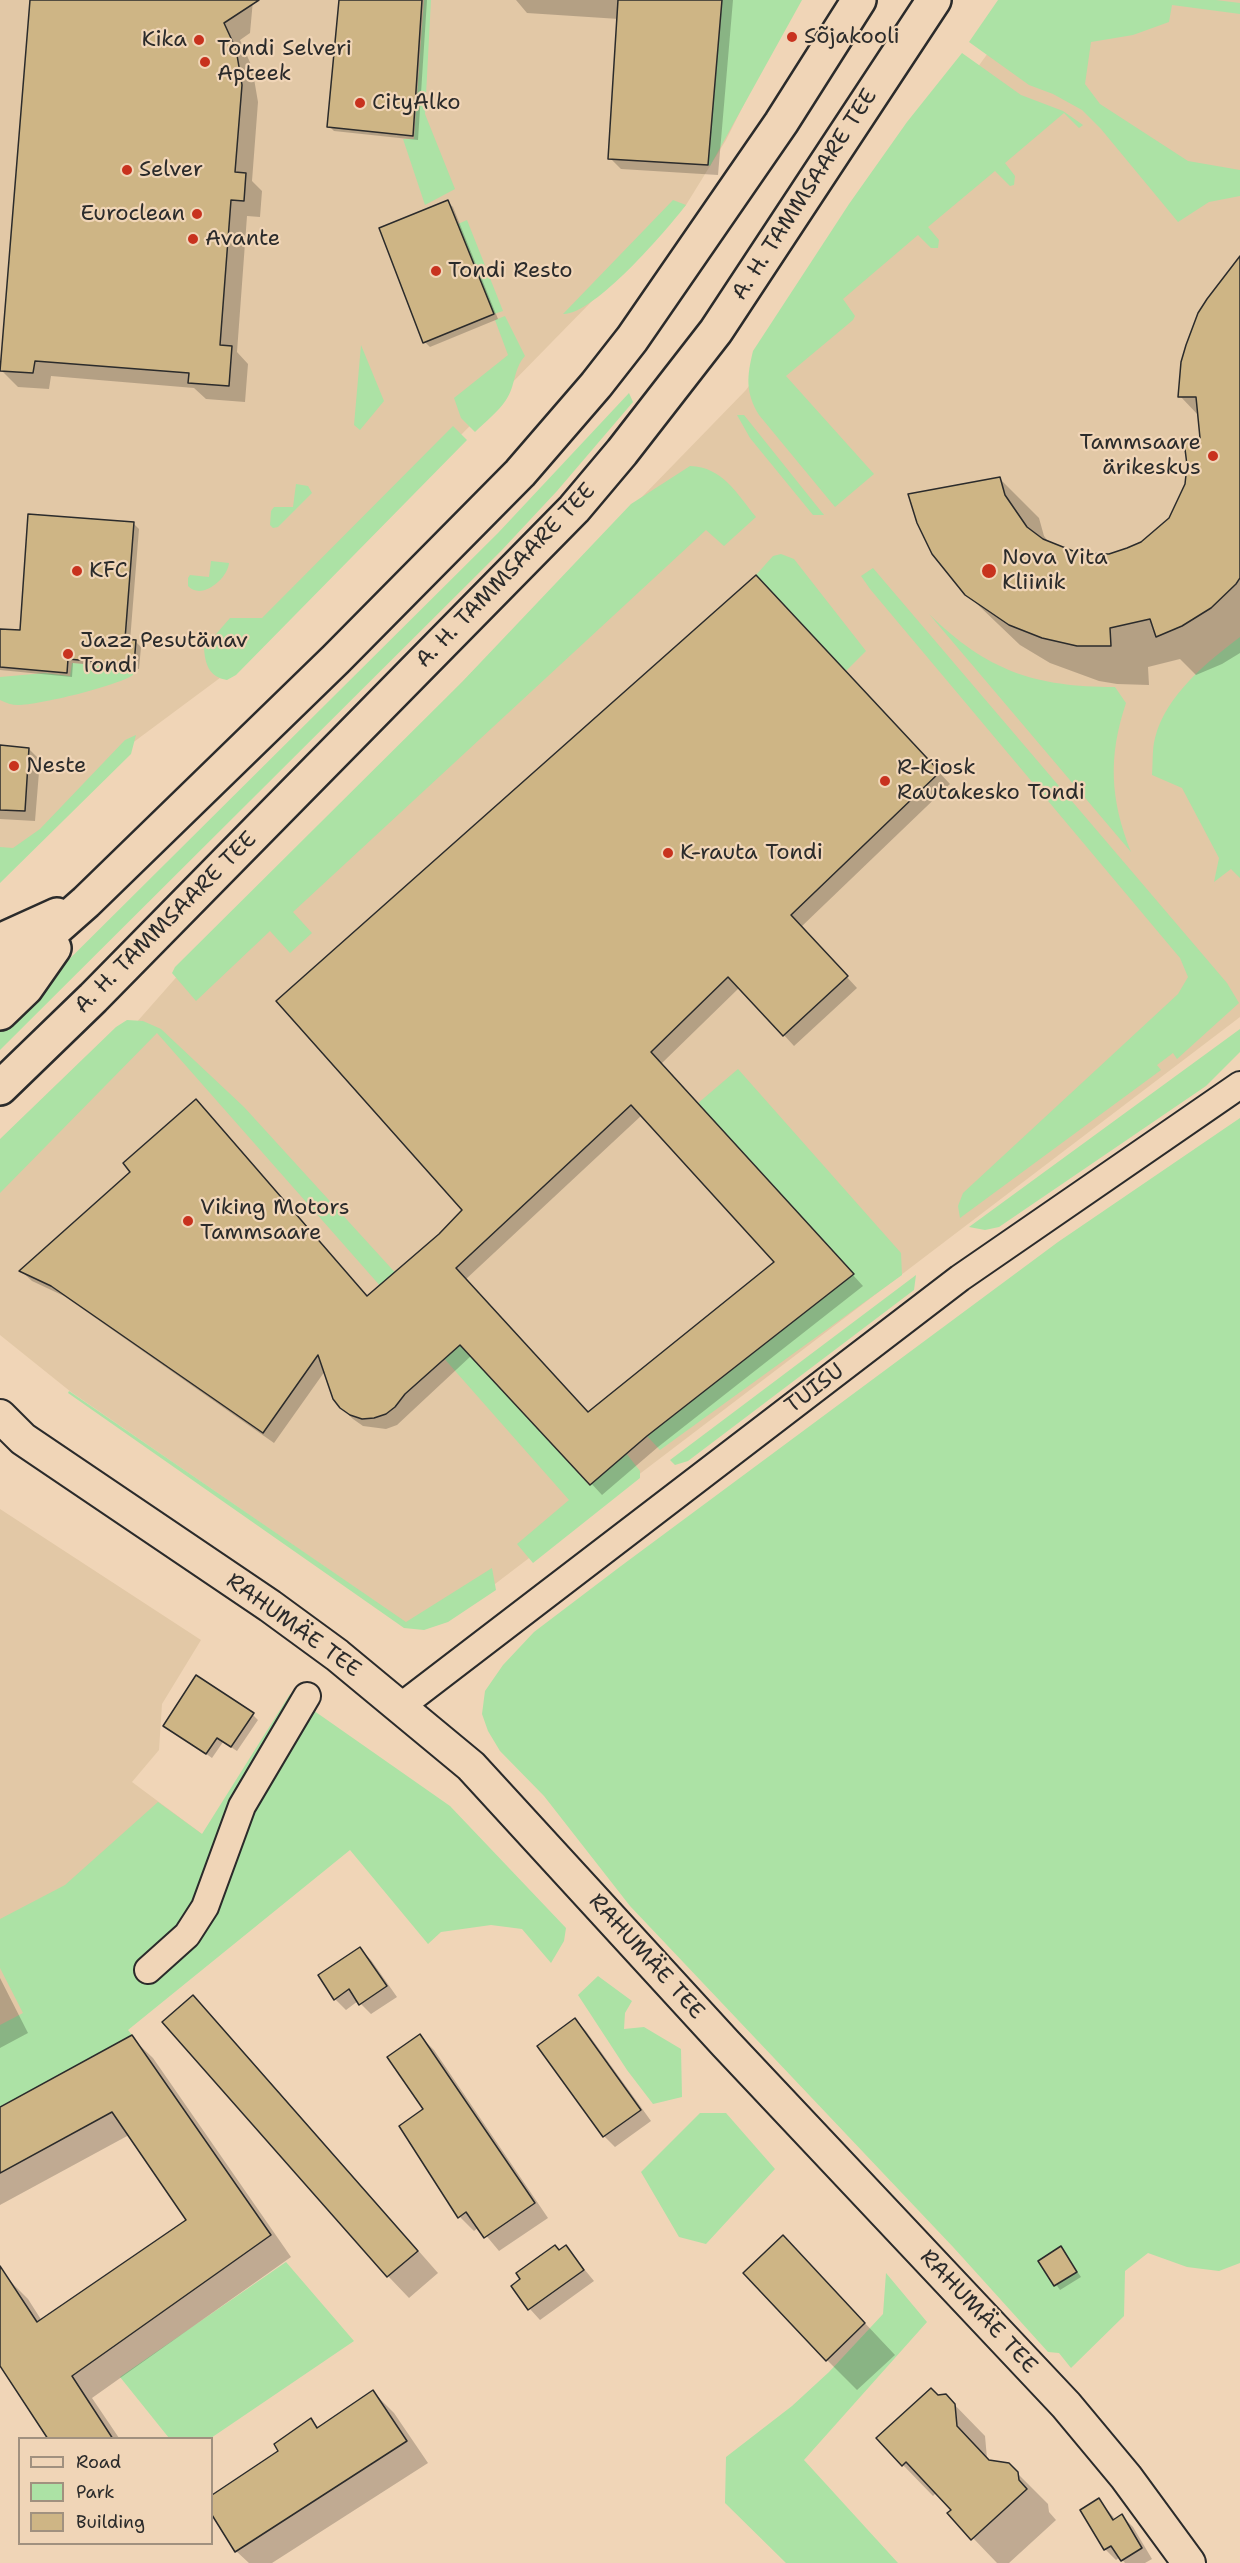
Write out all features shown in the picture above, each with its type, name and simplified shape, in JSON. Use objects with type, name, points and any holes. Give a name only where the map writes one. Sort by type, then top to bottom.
[{"type":"main road","points":[[0,978],[86,902],[336,659],[520,473],[596,386],[632,339],[780,123],[859,0]]},
{"type":"main road","name":"A. H. TAMMSAARE TEE","points":[[0,1088],[93,998],[573,509],[622,453],[716,331],[934,0]]},
{"type":"main road","points":[[0,942],[86,902]]},
{"type":"main road","points":[[0,1013],[26,988],[86,902]]},
{"type":"street","name":"TUISU","points":[[400,1707],[960,1278],[1240,1085]]},
{"type":"street","name":"RAHUMÄE TEE","points":[[0,1416],[12,1435],[270,1606],[337,1655],[471,1766],[737,2056],[1066,2404],[1126,2477],[1189,2563]]},
{"type":"street","points":[[148,1970],[187,1935],[205,1907],[242,1806],[307,1696]]},
{"type":"shaded area","points":[[0,0],[796,0],[726,140],[686,205],[232,669],[131,744],[0,874]]},
{"type":"shaded area","points":[[1026,0],[1240,0],[1240,1017],[470,1603],[406,1623],[71,1392],[0,1335],[0,1177],[188,964],[746,390]]},
{"type":"shaded area","points":[[0,1509],[201,1640],[162,1704],[159,1750],[132,1782],[202,1834],[27,2017],[0,2030]]},
{"type":"green space","points":[[424,0],[431,0],[425,114],[455,189],[425,205],[403,139],[414,139]]},
{"type":"green space","points":[[722,0],[802,0],[710,166],[708,165]]},
{"type":"green space","points":[[998,0],[1216,0],[1240,3],[1240,14],[1172,5],[1169,22],[1133,35],[1091,42],[1085,84],[1100,104],[1188,161],[1240,170],[1240,196],[1209,202],[1178,222],[1101,129],[1082,110],[1053,94],[1029,85],[969,42]]},
{"type":"green space","points":[[962,53],[1021,95],[1063,111],[1083,125],[1079,128],[1064,113],[1005,163],[1015,176],[1014,185],[1010,186],[995,171],[928,227],[939,240],[938,248],[931,248],[918,235],[843,299],[855,316],[853,320],[786,376],[874,474],[835,507],[754,407],[748,384],[753,351],[849,204],[907,122]]},
{"type":"green space","points":[[673,200],[686,205],[629,270],[592,301],[576,311],[563,314]]},
{"type":"green space","points":[[467,220],[503,311],[494,314],[458,224]]},
{"type":"green space","points":[[505,316],[525,356],[518,366],[512,389],[506,400],[475,432],[461,418],[454,398],[508,355],[495,320]]},
{"type":"green space","points":[[361,345],[384,401],[360,430],[354,425]]},
{"type":"green space","points":[[629,393],[633,402],[557,491],[501,551],[0,1050],[0,1028],[498,533]]},
{"type":"green space","points":[[737,415],[744,415],[824,515],[813,515],[750,438]]},
{"type":"green space","points":[[453,426],[467,440],[236,675],[227,680],[212,673],[205,659],[204,648],[230,618],[262,618]]},
{"type":"green space","points":[[690,466],[712,471],[728,483],[756,517],[724,546],[706,530],[293,912],[312,933],[290,953],[270,931],[196,1001],[172,973],[175,967],[462,682],[631,504]]},
{"type":"green space","points":[[296,484],[308,486],[312,493],[278,527],[273,528],[270,525],[271,511],[274,507],[293,507]]},
{"type":"green space","points":[[781,554],[794,559],[866,651],[846,671],[756,575],[773,556]]},
{"type":"green space","points":[[211,561],[229,563],[228,569],[219,581],[200,591],[188,586],[190,575],[209,577]]},
{"type":"green space","points":[[873,568],[1227,983],[1239,1003],[1177,1059],[1173,1053],[1157,1065],[1161,1070],[960,1218],[958,1206],[963,1193],[1178,994],[1188,977],[1180,958],[870,589],[861,576]]},
{"type":"green space","points":[[929,614],[950,634],[971,649],[1014,672],[1060,684],[1115,687],[1126,703],[1116,742],[1115,796],[1131,852]]},
{"type":"green space","points":[[1240,637],[1240,878],[1231,869],[1214,882],[1219,858],[1182,788],[1152,775],[1153,747],[1160,722],[1178,694],[1214,657]]},
{"type":"green space","points":[[72,663],[134,668],[133,675],[77,694],[18,705],[0,700],[0,677],[45,673],[70,676]]},
{"type":"green space","points":[[136,735],[131,754],[0,883],[0,847],[13,848],[40,829],[125,740]]},
{"type":"green space","points":[[127,1020],[143,1021],[161,1029],[244,1107],[589,1485],[626,1453],[640,1471],[640,1478],[533,1563],[517,1544],[569,1500],[157,1033],[0,1193],[0,1139],[116,1027]]},
{"type":"green space","points":[[1240,1029],[1240,1052],[1206,1086],[999,1227],[985,1230],[969,1227]]},
{"type":"green space","points":[[738,1069],[901,1253],[902,1275],[660,1450],[647,1436],[853,1274],[697,1104]]},
{"type":"green space","points":[[1240,1118],[1240,2263],[1219,2271],[1187,2267],[1148,2253],[1125,2271],[1124,2316],[1071,2368],[1059,2353],[1048,2352],[954,2248],[630,1906],[544,1796],[500,1751],[488,1731],[482,1714],[485,1691],[503,1665],[534,1632],[1058,1242]]},
{"type":"green space","points":[[916,1275],[914,1290],[688,1461],[675,1465],[670,1460]]},
{"type":"green space","points":[[69,1391],[406,1622],[492,1568],[496,1590],[448,1622],[424,1630],[404,1628],[68,1393]]},
{"type":"green space","points":[[290,1694],[450,1806],[566,1928],[564,1941],[551,1963],[522,1929],[491,1925],[441,1932],[428,1944],[350,1850],[128,2030],[132,2035],[0,2107],[0,2025],[23,2013],[0,1968],[0,1919],[65,1885],[158,1802],[202,1834]]},
{"type":"green space","points":[[598,1976],[632,2001],[625,2013],[624,2029],[644,2027],[681,2049],[682,2097],[653,2104],[627,2070],[578,1995]]},
{"type":"green space","points":[[700,2113],[726,2113],[775,2169],[706,2244],[679,2237],[641,2172]]},
{"type":"green space","points":[[286,2262],[354,2341],[212,2437],[168,2437],[120,2377]]},
{"type":"green space","points":[[886,2273],[927,2322],[804,2460],[898,2563],[786,2563],[725,2503],[726,2457],[792,2406],[829,2372],[883,2314]]},
{"type":"building","points":[[30,0],[259,0],[224,23],[236,49],[242,85],[235,172],[246,173],[244,201],[231,200],[220,345],[232,346],[229,386],[188,383],[189,373],[35,361],[33,373],[0,371]]},
{"type":"building","points":[[339,0],[422,0],[413,136],[327,127]]},
{"type":"building","points":[[618,0],[722,0],[708,165],[608,159]]},
{"type":"building","name":"Tondi Resto","points":[[448,200],[494,314],[423,343],[379,228]]},
{"type":"building","name":"Tammsaare ärikeskus","points":[[1240,256],[1240,578],[1236,584],[1211,608],[1182,626],[1156,637],[1150,619],[1110,628],[1111,646],[1077,646],[1042,638],[1009,625],[965,595],[932,554],[917,523],[908,494],[1000,477],[1005,495],[1027,527],[1043,539],[1078,553],[1109,554],[1127,548],[1141,542],[1169,518],[1185,484],[1187,465],[1184,441],[1200,438],[1196,397],[1178,397],[1181,362],[1198,313]]},
{"type":"building","points":[[28,514],[134,522],[125,639],[136,640],[134,665],[68,659],[67,673],[0,667],[0,629],[20,630]]},
{"type":"building","points":[[756,575],[940,772],[791,915],[848,976],[783,1036],[728,977],[651,1052],[854,1274],[647,1436],[590,1485],[460,1345],[386,1414],[362,1419],[350,1415],[333,1399],[318,1355],[263,1433],[51,1286],[19,1271],[130,1172],[123,1163],[196,1099],[367,1296],[439,1234],[462,1210],[276,1001]],"holes":[[[631,1105],[774,1262],[588,1412],[456,1268]]]},
{"type":"building","name":"Neste","points":[[0,745],[29,748],[25,811],[0,810]]},
{"type":"building","points":[[196,1675],[254,1713],[231,1747],[217,1738],[206,1754],[163,1726]]},
{"type":"building","points":[[360,1947],[387,1986],[359,2005],[349,1989],[334,2000],[318,1975]]},
{"type":"building","points":[[193,1995],[418,2251],[387,2277],[162,2022]]},
{"type":"building","points":[[575,2018],[641,2110],[603,2137],[537,2046]]},
{"type":"building","points":[[420,2034],[535,2203],[484,2238],[466,2212],[458,2218],[399,2126],[423,2109],[387,2057]]},
{"type":"building","points":[[132,2035],[271,2235],[72,2376],[112,2437],[47,2437],[0,2366],[0,2266],[37,2322],[186,2220],[112,2112],[0,2173],[0,2107]]},
{"type":"building","points":[[783,2235],[865,2323],[826,2361],[743,2273]]},
{"type":"building","points":[[555,2245],[559,2250],[566,2245],[584,2270],[528,2310],[511,2286],[520,2279],[516,2273]]},
{"type":"building","points":[[1061,2246],[1077,2272],[1054,2286],[1038,2261]]},
{"type":"building","points":[[931,2388],[938,2395],[946,2394],[955,2404],[957,2426],[989,2460],[1009,2463],[1018,2472],[1019,2480],[1027,2489],[971,2540],[947,2513],[951,2510],[906,2462],[902,2466],[876,2438]]},
{"type":"building","points":[[373,2390],[407,2441],[235,2552],[213,2517],[213,2494],[278,2451],[274,2444],[311,2418],[317,2428]]},
{"type":"building","points":[[1099,2498],[1113,2520],[1122,2514],[1142,2548],[1121,2561],[1111,2546],[1104,2550],[1080,2510]]},
{"type":"place","name":"Sõjakooli","points":[[792,37]]},
{"type":"place","name":"Kika","points":[[199,40]]},
{"type":"place","name":"Tondi Selveri Apteek","points":[[205,62]]},
{"type":"place","name":"CityAlko","points":[[360,103]]},
{"type":"place","name":"Selver","points":[[127,170]]},
{"type":"place","name":"Euroclean","points":[[197,214]]},
{"type":"place","name":"Avante","points":[[193,239]]},
{"type":"place","name":"Tondi Resto","points":[[436,271]]},
{"type":"place","name":"Tammsaare ärikeskus","points":[[1213,456]]},
{"type":"place","name":"KFC","points":[[77,571]]},
{"type":"place","name":"Nova Vita Kliinik","points":[[989,571]]},
{"type":"place","name":"Jazz Pesutänav Tondi","points":[[68,654]]},
{"type":"place","name":"Neste","points":[[14,766]]},
{"type":"place","name":"R-Kiosk Rautakesko Tondi","points":[[885,781]]},
{"type":"place","name":"K-rauta Tondi","points":[[668,853]]},
{"type":"place","name":"Viking Motors Tammsaare","points":[[188,1221]]}]
